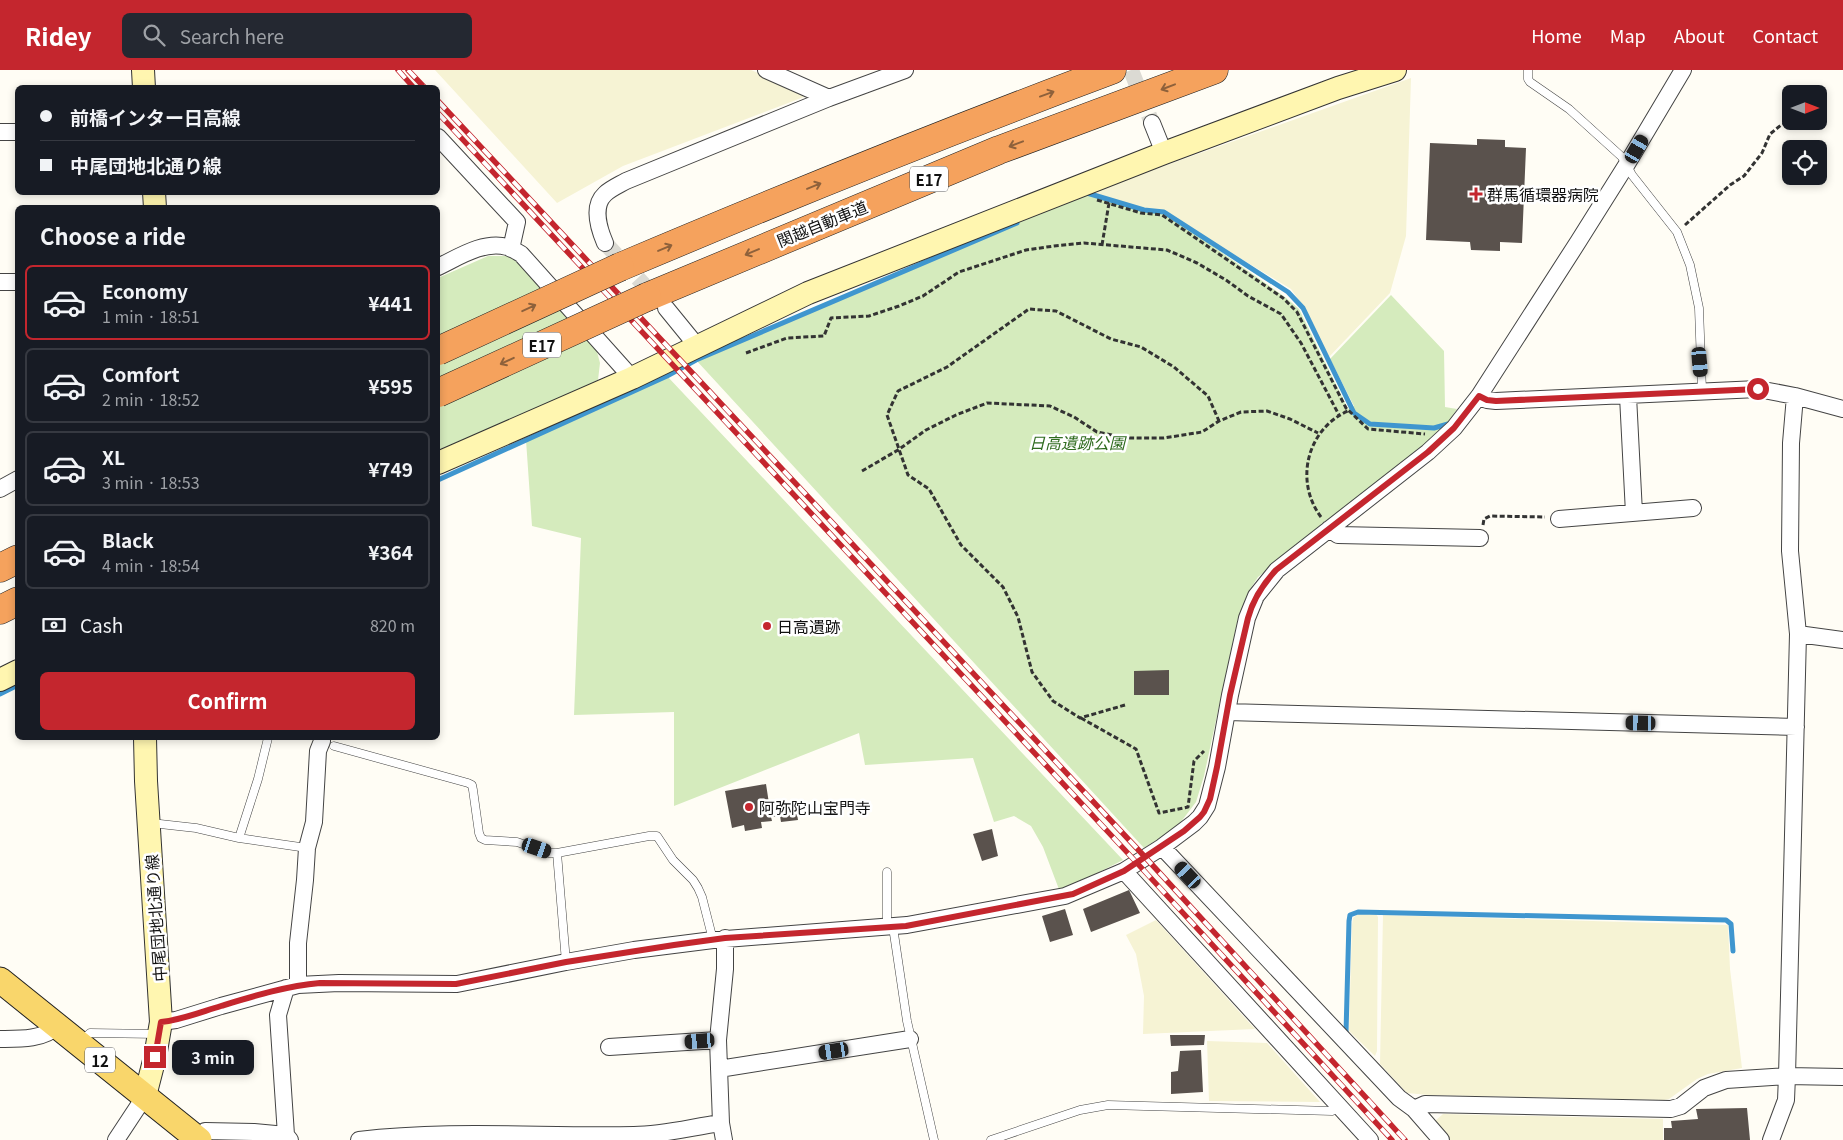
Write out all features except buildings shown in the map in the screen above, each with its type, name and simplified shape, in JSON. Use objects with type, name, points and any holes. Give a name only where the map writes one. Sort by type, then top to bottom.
[{"type":"highway","name":"E17","points":[[440,350],[620,267],[786,197],[986,117],[1112,70]]},
{"type":"highway","name":"関越自動車道","points":[[440,392],[656,302],[999,150],[1214,70]]},
{"type":"highway","points":[[0,568],[15,560]]},
{"type":"highway","points":[[0,610],[15,602]]},
{"type":"main road","name":"12","points":[[0,980],[199,1140]]},
{"type":"street","points":[[143,70],[144,85]]},
{"type":"street","points":[[605,244],[600,231],[598,214],[601,199],[606,193],[626,181],[829,98],[905,70]]},
{"type":"street","points":[[440,462],[632,378],[808,293],[1164,153],[1338,88],[1395,70]]},
{"type":"street","points":[[160,1028],[176,1020],[292,986],[330,983],[456,984],[634,950],[719,939],[890,927],[1065,896],[1124,871],[1162,847],[1194,823],[1207,806],[1248,618],[1256,596],[1276,570],[1326,524],[1416,461],[1448,434],[1479,396],[1627,164],[1683,70]]},
{"type":"street","points":[[769,71],[829,98]]},
{"type":"street","points":[[1152,123],[1164,153]]},
{"type":"street","points":[[0,132],[15,132]]},
{"type":"street","points":[[440,139],[517,222],[511,249]]},
{"type":"street","points":[[440,266],[469,252],[489,246],[506,247],[521,254],[632,378]]},
{"type":"street","points":[[0,282],[15,282]]},
{"type":"street","points":[[656,302],[697,346]]},
{"type":"street","points":[[1479,396],[1487,400],[1496,401],[1758,389],[1795,396],[1843,409]]},
{"type":"street","points":[[1628,396],[1634,513]]},
{"type":"street","points":[[1771,1140],[1786,1100],[1788,1076],[1798,634],[1790,551],[1791,443],[1795,396]]},
{"type":"street","points":[[0,489],[15,482]]},
{"type":"street","points":[[1559,519],[1693,508]]},
{"type":"street","points":[[1326,524],[1338,535],[1480,538]]},
{"type":"street","points":[[1798,634],[1843,640]]},
{"type":"street","points":[[0,680],[15,672]]},
{"type":"street","points":[[1227,712],[1796,727]]},
{"type":"street","name":"中尾団地北通り線","points":[[145,740],[160,1028],[145,1096]]},
{"type":"street","points":[[199,1140],[205,1131],[254,1132],[288,1138],[278,1015],[292,986],[307,848],[314,822],[318,751],[322,742]]},
{"type":"street","points":[[1162,847],[1399,1098],[1414,1109],[1441,1140]]},
{"type":"street","points":[[1124,871],[1370,1140]]},
{"type":"street","points":[[719,939],[725,969],[718,1040],[721,1123],[724,1140]]},
{"type":"street","points":[[0,1040],[44,1035],[52,1032],[57,1026]]},
{"type":"street","points":[[719,1070],[910,1039]]},
{"type":"street","points":[[609,1047],[718,1040]]},
{"type":"street","points":[[1414,1109],[1424,1104],[1671,1109],[1680,1106],[1704,1088],[1726,1080],[1788,1076],[1843,1077]]},
{"type":"street","points":[[116,1140],[145,1096]]},
{"type":"street","points":[[359,1140],[394,1136],[505,1133],[635,1135],[721,1123]]},
{"type":"lane","points":[[1528,70],[1530,82],[1569,109],[1627,164],[1632,175],[1677,232],[1690,265],[1699,308],[1702,391]]},
{"type":"lane","points":[[239,838],[268,740]]},
{"type":"lane","points":[[322,742],[468,783],[472,786],[473,790],[481,838],[485,840],[517,842],[557,853],[657,836],[673,860],[693,880],[698,888],[719,939]]},
{"type":"lane","points":[[149,823],[196,828],[239,838],[307,848]]},
{"type":"lane","points":[[557,853],[566,962]]},
{"type":"lane","points":[[887,872],[890,927],[898,973],[910,1039],[934,1140]]},
{"type":"lane","points":[[79,1043],[90,1033],[160,1028]]},
{"type":"lane","points":[[991,1140],[1080,1110],[1108,1105],[1332,1111],[1340,1108]]},
{"type":"path","points":[[1677,232],[1730,185],[1744,176],[1762,153],[1770,134],[1782,126]]},
{"type":"path","points":[[1093,198],[1141,213],[1162,215],[1283,298],[1297,312],[1348,411],[1368,429],[1418,434],[1448,434]]},
{"type":"path","points":[[1102,244],[1109,203]]},
{"type":"path","points":[[746,353],[786,338],[824,336],[831,318],[869,316],[899,306],[923,296],[959,272],[1026,250],[1084,243],[1167,250],[1197,263],[1248,296],[1281,314],[1301,343],[1339,415]]},
{"type":"path","points":[[1159,813],[1136,749],[1053,701],[1032,672],[1018,617],[1003,587],[961,545],[929,489],[908,476],[887,415],[898,391],[947,367],[1029,309],[1056,311],[1111,339],[1141,347],[1174,367],[1208,396],[1219,421]]},
{"type":"path","points":[[862,471],[898,450],[926,430],[956,415],[987,403],[1050,406],[1074,417],[1097,432],[1128,438],[1164,438],[1202,432],[1219,421],[1241,412],[1267,411],[1290,419],[1318,433]]},
{"type":"path","points":[[1326,524],[1316,511],[1308,493],[1307,463],[1318,433],[1339,415],[1348,411]]},
{"type":"path","points":[[1480,538],[1484,520],[1488,516],[1556,517],[1559,519]]},
{"type":"path","points":[[1080,718],[1125,705]]},
{"type":"shaded area","points":[[435,70],[751,70],[809,95],[623,166],[557,203]]},
{"type":"shaded area","points":[[1411,78],[1406,236],[1390,293],[1329,357],[1303,306],[1291,289],[1164,212],[1144,210],[1088,193]]},
{"type":"shaded area","points":[[1358,914],[1376,914],[1378,917],[1377,1051],[1375,1056],[1349,1031],[1352,925],[1353,918]]},
{"type":"shaded area","points":[[1383,915],[1728,925],[1730,969],[1742,1068],[1708,1074],[1697,1079],[1669,1099],[1664,1100],[1407,1093],[1380,1064]]},
{"type":"shaded area","points":[[1156,920],[1255,1029],[1143,1034],[1144,996],[1136,954],[1126,935]]},
{"type":"shaded area","points":[[1207,1041],[1267,1043],[1320,1102],[1209,1101]]},
{"type":"shaded area","points":[[1443,1114],[1663,1119],[1663,1140],[1449,1140],[1435,1125],[1435,1121]]},
{"type":"green space","name":"日高遺跡公園","points":[[1088,193],[1144,210],[1164,212],[1285,297],[1299,309],[1348,409],[1354,406],[1330,359],[1391,295],[1444,351],[1445,407],[1457,409],[1442,432],[1258,577],[1249,591],[1238,618],[1204,776],[1196,802],[1177,827],[1144,848],[696,360]]},
{"type":"green space","points":[[488,256],[509,256],[525,268],[596,348],[600,363],[598,380],[585,389],[440,453],[440,277]]},
{"type":"green space","points":[[667,376],[1123,860],[1060,892],[1043,847],[1031,826],[1014,816],[994,822],[973,758],[865,765],[859,733],[674,806],[674,712],[574,715],[581,538],[532,526],[526,440]]},
{"type":"waterway","points":[[1087,193],[1144,210],[1164,212],[1288,292],[1303,308],[1354,413],[1370,424],[1434,428],[1448,424]]},
{"type":"waterway","points":[[440,479],[667,376],[696,360],[1017,223]]},
{"type":"waterway","points":[[0,694],[15,686]]},
{"type":"waterway","points":[[1346,1033],[1349,921],[1350,915],[1358,912],[1726,920],[1731,924],[1733,951]]},
{"type":"tunnel","points":[[1131,70],[1152,123]]},
{"type":"tunnel","points":[[605,243],[657,299]]},
{"type":"railway","points":[[398,70],[411,85]]},
{"type":"railway","points":[[408,70],[422,85]]},
{"type":"railway","points":[[440,103],[1145,857],[1405,1140]]},
{"type":"railway","points":[[440,115],[1137,863],[1392,1140]]},
{"type":"place","name":"群馬循環器病院","points":[[1476,194]]},
{"type":"place","name":"日高遺跡","points":[[767,626]]},
{"type":"place","name":"阿弥陀山宝門寺","points":[[749,807]]},
{"type":"route","points":[[155,1057],[161,1022],[176,1020],[267,992],[298,985],[320,983],[456,984],[634,950],[725,938],[906,926],[1073,894],[1124,871],[1162,847],[1200,817],[1210,799],[1230,695],[1251,606],[1256,596],[1276,570],[1428,452],[1454,428],[1479,396],[1487,400],[1496,401],[1758,389]]}]
